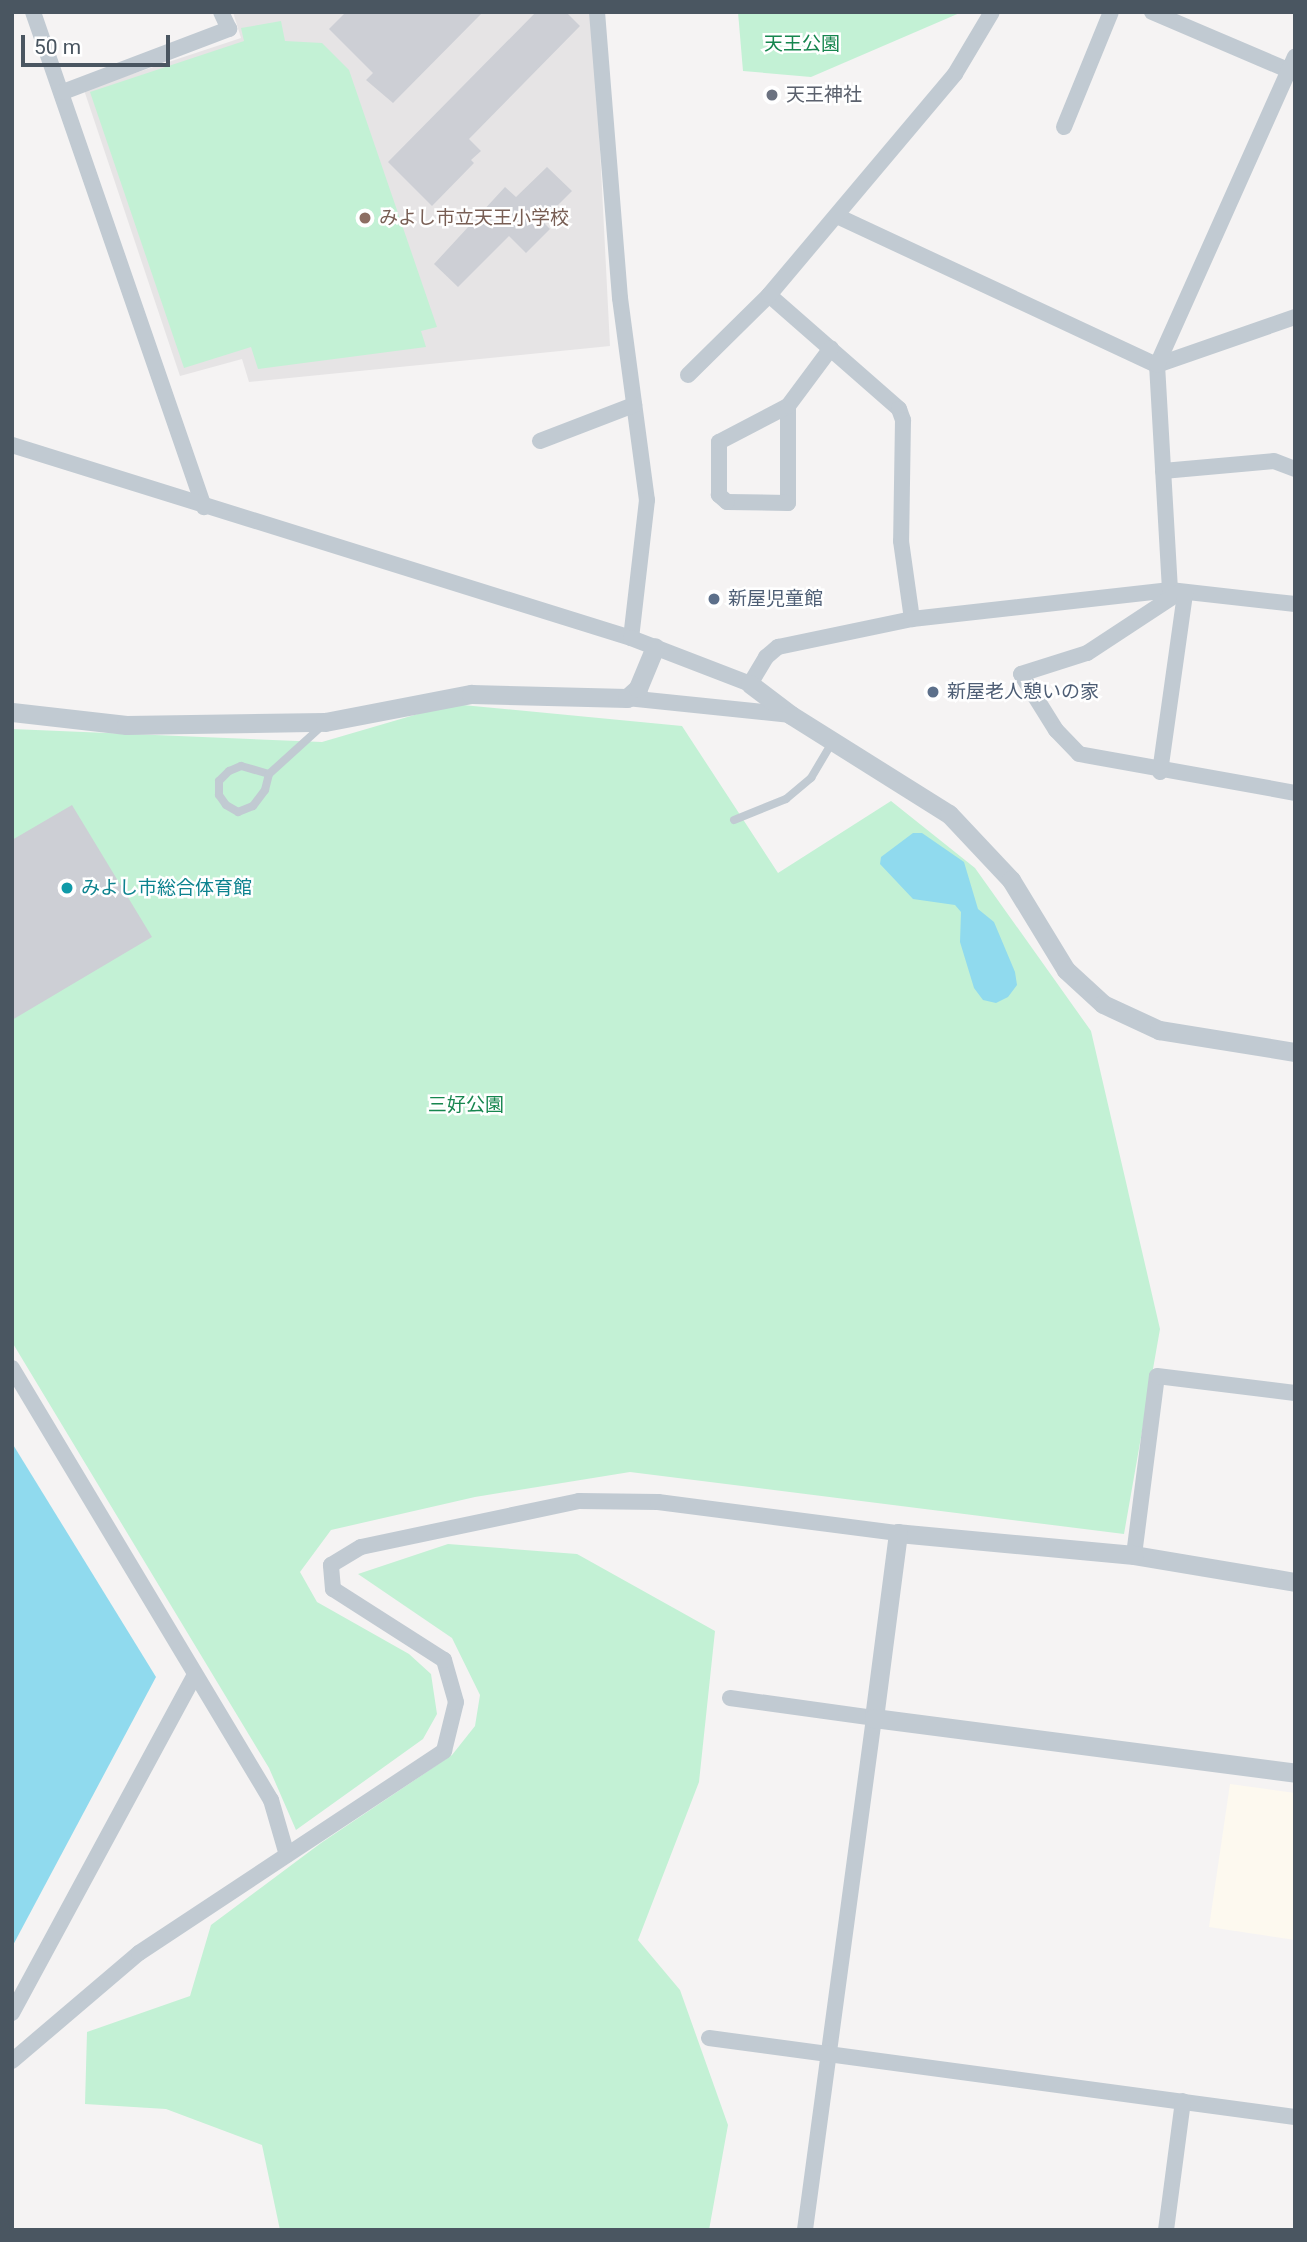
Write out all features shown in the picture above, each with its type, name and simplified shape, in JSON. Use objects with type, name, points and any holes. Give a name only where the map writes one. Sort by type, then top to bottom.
[{"type":"street","points":[[33,12],[64,92],[204,507]]},
{"type":"street","points":[[64,92],[229,29],[221,12]]},
{"type":"street","points":[[597,12],[620,298],[647,500],[631,638]]},
{"type":"street","points":[[688,375],[769,295],[955,74],[992,12]]},
{"type":"street","points":[[1064,127],[1111,12]]},
{"type":"street","points":[[1153,12],[1293,67],[1157,365],[1163,471],[1178,592],[1160,772]]},
{"type":"street","points":[[836,216],[1157,365],[1295,317]]},
{"type":"street","points":[[769,295],[899,409],[903,420],[901,541],[912,620]]},
{"type":"street","points":[[788,406],[788,503],[727,502],[719,495],[719,442],[788,406],[831,348]]},
{"type":"street","points":[[540,441],[634,405]]},
{"type":"street","points":[[12,445],[631,638],[750,684],[791,715],[940,807],[976,839],[1011,880],[1059,960],[1103,1004],[1160,1030],[1295,1052]]},
{"type":"street","points":[[1163,471],[1274,461],[1295,469]]},
{"type":"street","points":[[1178,592],[1087,653],[1021,674],[1056,730],[1079,754],[1160,772],[1295,793]]},
{"type":"street","points":[[750,684],[766,657],[778,647],[912,620],[1178,592],[1295,604]]},
{"type":"street","points":[[627,698],[638,688],[655,648]]},
{"type":"street","points":[[12,712],[126,724],[326,723],[471,694],[627,698],[791,715]]},
{"type":"street","points":[[12,1368],[271,1800],[287,1855]]},
{"type":"street","points":[[1134,1555],[1157,1376],[1295,1392]]},
{"type":"street","points":[[12,2061],[139,1953],[444,1751],[456,1702],[444,1660],[332,1589],[331,1565],[361,1547],[579,1501],[618,1500],[898,1534],[1134,1555],[1295,1582]]},
{"type":"street","points":[[805,2230],[898,1534]]},
{"type":"street","points":[[12,2013],[195,1675]]},
{"type":"street","points":[[730,1698],[1295,1773]]},
{"type":"street","points":[[709,2038],[830,2051],[1295,2117]]},
{"type":"street","points":[[1166,2230],[1183,2101]]},
{"type":"lane","points":[[269,774],[241,766],[229,771],[219,781],[219,795],[226,805],[238,812],[253,806],[265,790],[269,774],[326,723]]},
{"type":"lane","points":[[734,820],[786,799],[811,778],[833,741]]},
{"type":"shaded area","name":"みよし市立天王小学校","points":[[233,12],[593,12],[610,346],[249,382],[242,359],[180,376],[84,90],[241,38]]},
{"type":"shaded area","points":[[1230,1784],[1295,1793],[1295,1940],[1209,1927]]},
{"type":"green space","name":"天王公園","points":[[738,12],[962,12],[811,77],[743,71]]},
{"type":"green space","points":[[281,21],[285,41],[322,43],[349,70],[437,327],[421,331],[426,347],[258,369],[251,347],[184,368],[90,92],[244,41],[241,28]]},
{"type":"green space","name":"三好公園","points":[[452,704],[682,726],[778,873],[891,801],[975,868],[1091,1031],[1160,1329],[1124,1534],[630,1472],[475,1497],[331,1530],[300,1572],[317,1602],[409,1654],[431,1674],[437,1714],[423,1739],[296,1830],[269,1768],[12,1342],[12,729],[322,742]]},
{"type":"green space","points":[[448,1544],[577,1554],[715,1631],[699,1782],[638,1940],[680,1990],[728,2125],[709,2230],[280,2230],[262,2145],[166,2109],[85,2104],[87,2032],[190,1996],[211,1925],[321,1843],[452,1755],[475,1726],[480,1695],[452,1638],[358,1574]]},
{"type":"water","points":[[913,833],[922,833],[964,862],[978,909],[994,922],[1015,972],[1017,985],[1008,997],[996,1003],[983,1000],[974,988],[960,942],[961,912],[955,905],[913,899],[880,864],[881,857]]},
{"type":"water","points":[[12,1443],[156,1677],[12,1947]]},
{"type":"building","points":[[346,12],[483,12],[393,103],[366,80],[373,73],[329,29]]},
{"type":"building","points":[[536,12],[566,12],[580,26],[469,139],[481,151],[471,160],[474,163],[432,206],[388,162]]},
{"type":"building","points":[[547,167],[572,191],[542,221],[550,229],[526,253],[509,236],[458,287],[434,264],[505,187],[516,197]]},
{"type":"building","name":"みよし市総合体育館","points":[[72,805],[152,937],[12,1020],[12,840]]},
{"type":"place","name":"天王神社","points":[[772,95]]},
{"type":"place","name":"みよし市立天王小学校","points":[[365,218]]},
{"type":"place","name":"新屋児童館","points":[[714,599]]},
{"type":"place","name":"新屋老人憩いの家","points":[[933,692]]},
{"type":"place","name":"みよし市総合体育館","points":[[67,888]]}]
